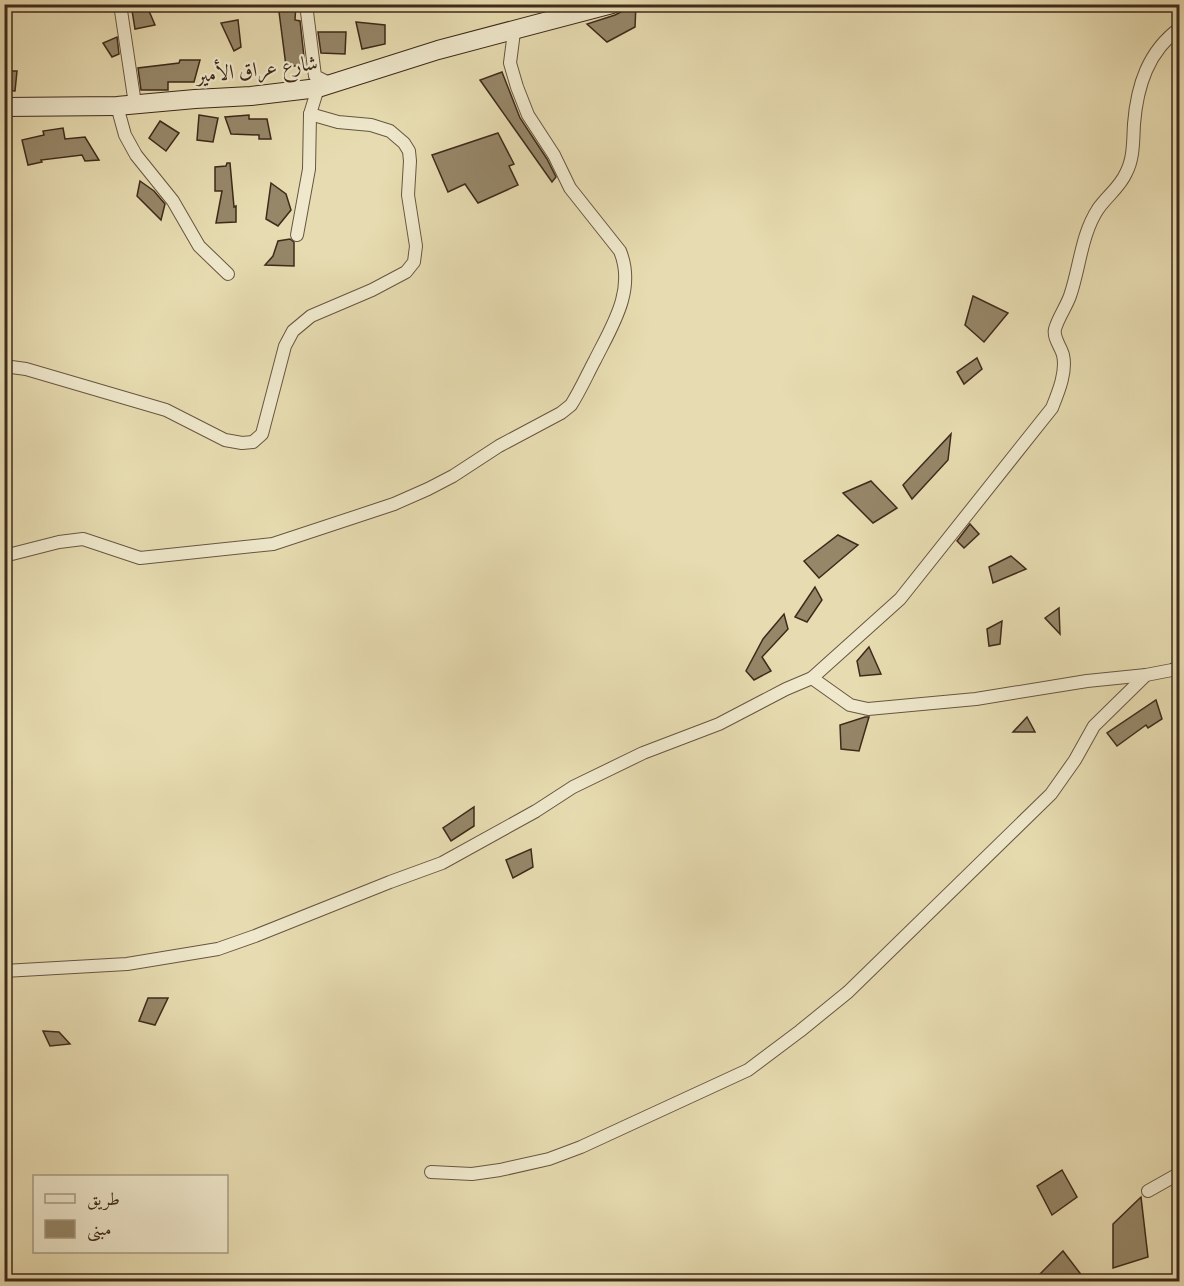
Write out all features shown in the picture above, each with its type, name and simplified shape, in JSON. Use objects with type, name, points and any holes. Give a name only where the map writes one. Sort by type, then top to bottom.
[{"type":"main road","name":"شارع عراق الأمير","points":[[4,107],[126,105],[251,96],[325,86],[438,50],[514,32],[612,4]]},
{"type":"street","points":[[120,4],[130,145],[173,201],[199,246],[228,274]]},
{"type":"street","points":[[297,235],[309,169],[310,114],[325,86],[315,76],[306,4]]},
{"type":"street","points":[[4,971],[128,964],[218,949],[255,936],[442,863],[536,812],[573,787],[643,753],[719,724],[812,678],[900,599],[1052,408],[1058,393],[1063,367],[1063,357],[1055,330],[1070,294],[1085,236],[1098,209],[1127,173],[1132,158],[1135,111],[1154,53],[1167,37],[1179,28]]},
{"type":"street","points":[[4,556],[59,542],[83,539],[140,558],[273,544],[372,512],[420,493],[453,476],[499,446],[561,413],[571,405],[617,319],[626,274],[620,250],[570,188],[554,155],[528,115],[510,63],[514,32]]},
{"type":"street","points":[[4,366],[26,369],[166,410],[225,440],[253,442],[262,434],[282,356],[293,331],[311,316],[372,290],[406,272],[414,262],[416,246],[408,195],[410,161],[409,151],[404,143],[390,131],[371,125],[338,122],[310,114]]},
{"type":"street","points":[[812,678],[850,705],[868,709],[976,699],[1087,681],[1146,675],[1172,670],[1179,666]]},
{"type":"street","points":[[431,1172],[472,1174],[549,1159],[581,1147],[748,1070],[800,1032],[848,992],[1051,794],[1075,760],[1094,726],[1146,675]]},
{"type":"street","points":[[1148,1191],[1179,1173]]},
{"type":"building","points":[[131,4],[146,4],[155,25],[135,29]]},
{"type":"building","points":[[278,4],[296,4],[295,20],[300,21],[305,66],[286,66]]},
{"type":"building","points":[[636,4],[635,27],[607,42],[587,24],[615,15]]},
{"type":"building","points":[[238,20],[241,47],[234,51],[221,23]]},
{"type":"building","points":[[356,22],[385,25],[385,44],[362,49]]},
{"type":"building","points":[[318,32],[346,32],[345,54],[321,53]]},
{"type":"building","points":[[117,37],[119,54],[112,57],[103,43]]},
{"type":"building","points":[[180,60],[200,60],[194,82],[168,82],[168,90],[141,90],[138,68],[179,63]]},
{"type":"building","points":[[4,71],[17,71],[15,91],[4,90]]},
{"type":"building","points":[[502,72],[520,118],[556,177],[552,182],[480,80]]},
{"type":"building","points":[[199,115],[218,118],[213,142],[197,140]]},
{"type":"building","points":[[249,115],[249,119],[267,119],[271,139],[259,139],[259,135],[231,134],[225,117]]},
{"type":"building","points":[[160,121],[179,133],[166,151],[149,138]]},
{"type":"building","points":[[63,128],[65,139],[85,137],[99,160],[85,161],[82,155],[41,160],[42,162],[28,165],[22,140],[44,135],[43,131]]},
{"type":"building","points":[[498,133],[514,164],[509,166],[518,185],[478,203],[465,184],[448,192],[432,155]]},
{"type":"building","points":[[230,163],[236,222],[216,223],[222,191],[215,191],[215,167],[226,166]]},
{"type":"building","points":[[140,181],[154,191],[165,204],[161,220],[137,196]]},
{"type":"building","points":[[271,183],[286,194],[291,210],[278,226],[266,219]]},
{"type":"building","points":[[290,239],[294,242],[294,266],[265,265],[273,256],[278,241]]},
{"type":"building","points":[[973,296],[1008,313],[984,342],[965,325]]},
{"type":"building","points":[[977,358],[982,369],[964,384],[957,372]]},
{"type":"building","points":[[951,434],[948,460],[912,499],[903,485]]},
{"type":"building","points":[[871,481],[897,508],[873,523],[843,493]]},
{"type":"building","points":[[970,524],[979,534],[964,548],[957,541]]},
{"type":"building","points":[[838,535],[858,545],[819,578],[804,561]]},
{"type":"building","points":[[1011,556],[1026,569],[993,583],[989,567]]},
{"type":"building","points":[[815,587],[822,600],[807,622],[795,617]]},
{"type":"building","points":[[1059,608],[1060,634],[1045,618]]},
{"type":"building","points":[[784,614],[788,629],[762,657],[771,671],[754,680],[746,671],[763,639]]},
{"type":"building","points":[[1002,621],[1000,644],[989,646],[987,629]]},
{"type":"building","points":[[869,647],[881,674],[860,676],[857,661]]},
{"type":"building","points":[[1156,700],[1162,719],[1148,728],[1146,725],[1117,746],[1107,733]]},
{"type":"building","points":[[869,717],[859,751],[841,749],[840,725]]},
{"type":"building","points":[[1027,717],[1035,732],[1013,732]]},
{"type":"building","points":[[474,807],[474,826],[451,841],[443,828]]},
{"type":"building","points":[[531,849],[533,867],[513,878],[506,860]]},
{"type":"building","points":[[148,998],[168,998],[155,1025],[139,1021]]},
{"type":"building","points":[[43,1031],[59,1032],[70,1044],[50,1046]]},
{"type":"building","points":[[1062,1170],[1077,1197],[1052,1215],[1037,1186]]},
{"type":"building","points":[[1141,1197],[1148,1257],[1113,1268],[1113,1224]]},
{"type":"building","points":[[1063,1251],[1086,1281],[1033,1281]]}]
